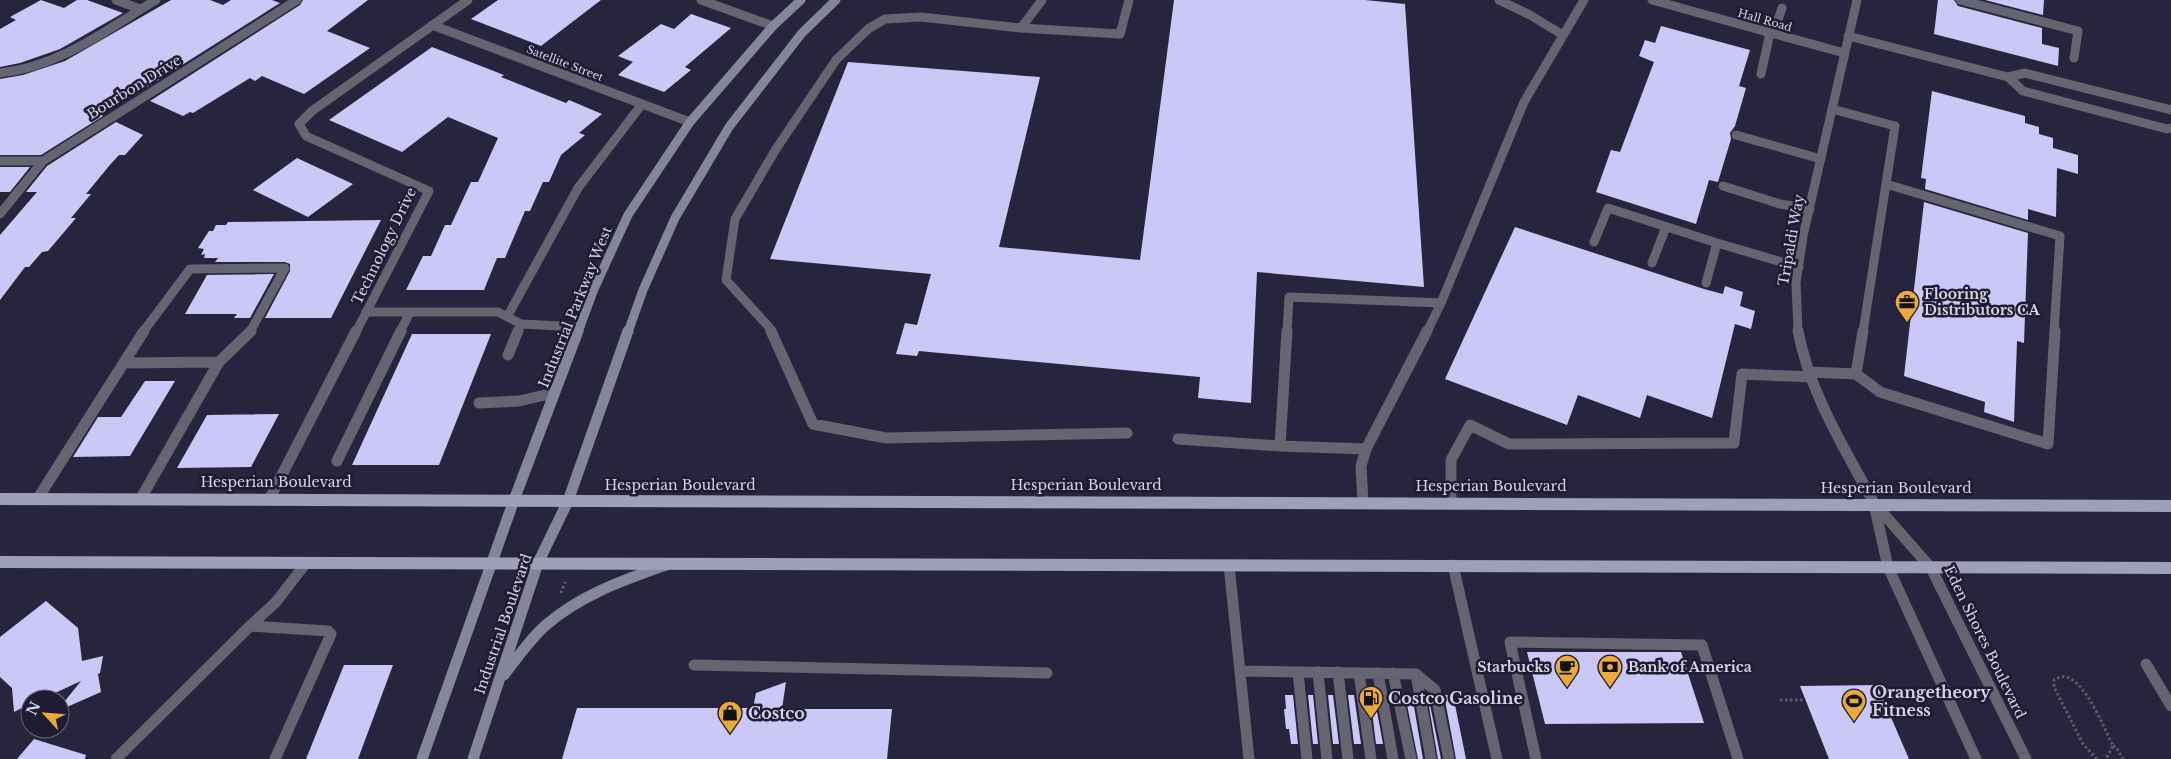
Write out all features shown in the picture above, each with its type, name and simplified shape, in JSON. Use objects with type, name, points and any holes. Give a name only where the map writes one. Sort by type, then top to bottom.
[{"type":"main road","name":"Industrial Parkway West","points":[[514,500],[594,290],[628,215],[690,122],[772,26],[801,0]]},
{"type":"main road","points":[[568,501],[643,290],[676,218],[729,127],[802,33],[836,0]]},
{"type":"main road","name":"Hesperian Boulevard","points":[[0,498],[2171,506]]},
{"type":"main road","points":[[422,759],[514,500]]},
{"type":"main road","name":"Industrial Boulevard","points":[[473,759],[538,563],[568,501]]},
{"type":"main road","points":[[0,562],[2171,568]]},
{"type":"main road","points":[[499,682],[529,643],[547,625],[568,609],[593,593],[615,583],[672,564]]},
{"type":"street","points":[[116,0],[140,9]]},
{"type":"street","points":[[0,73],[36,66],[68,53],[156,0]]},
{"type":"street","name":"Bourbon Drive","points":[[0,214],[43,161],[297,0]]},
{"type":"street","name":"Technology Drive","points":[[270,498],[429,190],[306,136],[300,124],[312,111],[468,0]]},
{"type":"street","points":[[701,0],[772,26]]},
{"type":"street","points":[[1021,28],[1042,0]]},
{"type":"street","points":[[1127,433],[886,438],[813,424],[769,327],[726,280],[735,219],[776,150],[836,60],[868,29],[885,19],[921,17],[1021,28],[1120,34],[1129,0]]},
{"type":"street","points":[[1499,0],[1530,15],[1563,35]]},
{"type":"street","points":[[1363,502],[1360,466],[1366,449],[1392,402],[1440,303],[1524,102],[1584,0]]},
{"type":"street","name":"Hall Road","points":[[1652,0],[1844,53]]},
{"type":"street","points":[[1960,0],[2078,31],[2074,58]]},
{"type":"street","name":"Tripaldi Way","points":[[1855,1],[1810,210],[1795,300],[1802,352],[1810,374],[1819,397],[1874,504]]},
{"type":"street","points":[[1761,74],[1768,32],[1777,23],[1782,8]]},
{"type":"street","name":"Satellite Street","points":[[432,25],[690,122]]},
{"type":"street","points":[[1848,36],[2008,77],[2025,73],[2171,110]]},
{"type":"street","points":[[2008,77],[2022,91],[2166,129],[2171,128]]},
{"type":"street","points":[[507,317],[578,188],[642,104]]},
{"type":"street","points":[[1832,109],[1895,126],[1856,374]]},
{"type":"street","points":[[1736,136],[1821,159]]},
{"type":"street","points":[[0,161],[43,161]]},
{"type":"street","points":[[1451,502],[1451,460],[1470,425],[1509,444],[1734,444],[1742,374],[1856,374],[1880,392],[2048,444],[2060,236],[1886,184]]},
{"type":"street","points":[[1723,186],[1779,204],[1810,210]]},
{"type":"street","points":[[1594,242],[1608,208],[1717,244],[1799,267]]},
{"type":"street","points":[[1652,264],[1666,227]]},
{"type":"street","points":[[1706,283],[1717,244]]},
{"type":"street","points":[[38,498],[125,363],[140,336],[190,269],[285,268],[250,333],[219,362],[154,471],[141,498]]},
{"type":"street","points":[[1280,446],[1289,297],[1440,303]]},
{"type":"street","points":[[366,312],[498,312],[521,324],[580,327]]},
{"type":"street","points":[[337,461],[410,312]]},
{"type":"street","points":[[508,356],[521,324]]},
{"type":"street","points":[[125,363],[219,362]]},
{"type":"street","points":[[479,403],[519,401],[554,394]]},
{"type":"street","points":[[1178,439],[1280,446],[1366,449]]},
{"type":"street","points":[[1874,504],[1888,567],[1976,759]]},
{"type":"street","name":"Eden Shores Boulevard","points":[[1874,504],[1931,568],[2026,759]]},
{"type":"street","points":[[116,759],[276,602],[306,563]]},
{"type":"street","points":[[1229,565],[1249,759]]},
{"type":"street","points":[[1452,565],[1497,759]]},
{"type":"street","points":[[250,626],[324,630],[330,634],[275,759]]},
{"type":"street","points":[[1536,759],[1510,642],[1702,645],[1738,759]]},
{"type":"street","points":[[2146,664],[2171,706]]},
{"type":"street","points":[[694,665],[1047,673]]},
{"type":"street","points":[[1240,672],[1416,674],[1435,690],[1448,759]]},
{"type":"street","points":[[1298,672],[1307,759]]},
{"type":"street","points":[[1318,672],[1327,759]]},
{"type":"street","points":[[1338,672],[1348,759]]},
{"type":"street","points":[[1359,673],[1371,759]]},
{"type":"street","points":[[1378,673],[1393,759]]},
{"type":"street","points":[[1393,673],[1411,759]]},
{"type":"street","points":[[1416,674],[1431,759]]},
{"type":"path","points":[[2097,759],[2084,744],[2054,687],[2054,680],[2067,677],[2079,685],[2113,746],[2116,747],[2123,759]]},
{"type":"path","points":[[1780,700],[1804,700]]},
{"type":"path","points":[[2106,759],[2113,746]]},
{"type":"building","points":[[41,0],[64,8],[77,0],[87,0],[123,13],[60,49],[20,63],[0,67],[0,29],[16,20],[10,17]]},
{"type":"building","points":[[171,0],[210,0],[223,5],[231,0],[272,0],[280,3],[136,94],[134,93],[100,114],[103,116],[41,155],[0,155],[0,79],[23,75],[65,61]]},
{"type":"building","points":[[303,0],[368,0],[327,31],[370,48],[304,94],[262,76],[255,81],[250,78],[193,113],[190,112],[183,116],[150,101],[300,5]]},
{"type":"building","points":[[498,0],[601,0],[541,46],[471,19]]},
{"type":"building","points":[[1174,0],[1365,0],[1405,4],[1424,287],[1257,272],[1251,403],[1198,398],[1200,377],[919,351],[917,356],[896,354],[905,323],[917,325],[931,274],[770,259],[848,62],[1040,77],[999,247],[1140,260]]},
{"type":"building","points":[[1938,0],[1954,0],[1958,6],[2042,28],[2042,44],[2059,48],[2058,66],[1934,34]]},
{"type":"building","points":[[1985,0],[2044,0],[2043,15]]},
{"type":"building","points":[[691,14],[731,28],[685,67],[691,70],[664,92],[618,75],[633,62],[618,56],[661,24],[674,29]]},
{"type":"building","points":[[1661,26],[1750,50],[1739,86],[1746,88],[1735,126],[1730,133],[1731,139],[1718,182],[1709,180],[1696,224],[1596,192],[1611,150],[1620,152],[1654,62],[1639,56],[1645,40],[1655,43]]},
{"type":"building","points":[[432,47],[504,75],[501,77],[566,103],[569,100],[602,114],[579,133],[585,135],[561,155],[549,182],[543,182],[530,211],[525,211],[505,258],[497,258],[484,290],[406,290],[423,256],[431,256],[445,225],[451,225],[471,182],[478,182],[498,138],[448,117],[402,152],[329,120]]},
{"type":"building","points":[[1932,91],[2025,116],[2025,123],[2039,127],[2039,134],[2053,138],[2053,148],[2078,155],[2078,174],[2057,168],[2056,217],[2028,209],[2028,220],[1925,189],[1926,179],[1921,178]]},
{"type":"building","points":[[116,122],[143,135],[125,155],[119,155],[109,166],[86,194],[91,194],[71,218],[76,218],[48,251],[42,252],[29,267],[25,267],[0,300],[0,235],[37,192],[26,192],[47,166]]},
{"type":"building","points":[[297,158],[353,184],[308,217],[253,190]]},
{"type":"building","points":[[0,167],[30,167],[10,192],[0,192]]},
{"type":"building","points":[[1924,202],[2028,233],[2024,343],[2017,341],[2014,422],[1984,412],[1985,402],[1904,376]]},
{"type":"building","points":[[381,220],[331,318],[265,318],[290,271],[290,264],[285,262],[215,262],[218,258],[204,258],[205,254],[201,255],[204,249],[198,248],[209,231],[213,231],[216,225],[226,225],[228,222]]},
{"type":"building","points":[[1515,227],[1704,289],[1723,294],[1725,286],[1743,292],[1740,306],[1755,311],[1751,329],[1735,324],[1712,418],[1647,395],[1640,418],[1578,395],[1567,425],[1445,379]]},
{"type":"building","points":[[274,274],[250,318],[234,318],[237,314],[185,314],[207,275]]},
{"type":"building","points":[[412,334],[491,334],[439,465],[352,465]]},
{"type":"building","points":[[145,381],[175,381],[130,456],[73,457],[98,417],[121,417]]},
{"type":"building","points":[[279,414],[251,467],[177,468],[207,415]]},
{"type":"building","points":[[46,601],[78,628],[82,661],[103,656],[100,673],[98,674],[101,692],[70,706],[70,695],[81,681],[64,689],[20,689],[20,709],[14,712],[12,688],[0,677],[0,637]]},
{"type":"building","points":[[1527,652],[1681,652],[1704,723],[1545,724]]},
{"type":"building","points":[[344,665],[393,665],[358,759],[306,759]]},
{"type":"building","name":"Costco","points":[[786,682],[782,709],[892,709],[887,759],[562,759],[577,708],[753,708],[756,693]]},
{"type":"building","name":"Orangetheory Fitness","points":[[1877,685],[1909,759],[1829,759],[1800,686]]},
{"type":"building","points":[[1285,695],[1293,695],[1298,744],[1291,744],[1289,729],[1286,729]]},
{"type":"building","points":[[1308,695],[1313,695],[1318,744],[1313,744]]},
{"type":"building","points":[[1328,695],[1333,695],[1339,744],[1333,744]]},
{"type":"building","points":[[1348,695],[1354,695],[1361,744],[1354,744]]},
{"type":"building","points":[[1370,695],[1374,695],[1383,744],[1376,744]]},
{"type":"building","points":[[1405,695],[1412,695],[1423,759],[1418,759]]},
{"type":"building","points":[[1428,695],[1441,759],[1438,759]]},
{"type":"building","points":[[1444,695],[1453,695],[1466,759],[1456,759]]},
{"type":"building","points":[[34,739],[86,755],[85,759],[17,759]]},
{"type":"place","name":"Flooring Distributors CA","points":[[1907,323]]},
{"type":"place","name":"Starbucks","points":[[1567,688]]},
{"type":"place","name":"Bank of America","points":[[1610,688]]},
{"type":"place","name":"Costco Gasoline","points":[[1371,719]]},
{"type":"place","name":"Orangetheory Fitness","points":[[1854,722]]},
{"type":"place","name":"Costco","points":[[730,734]]}]
